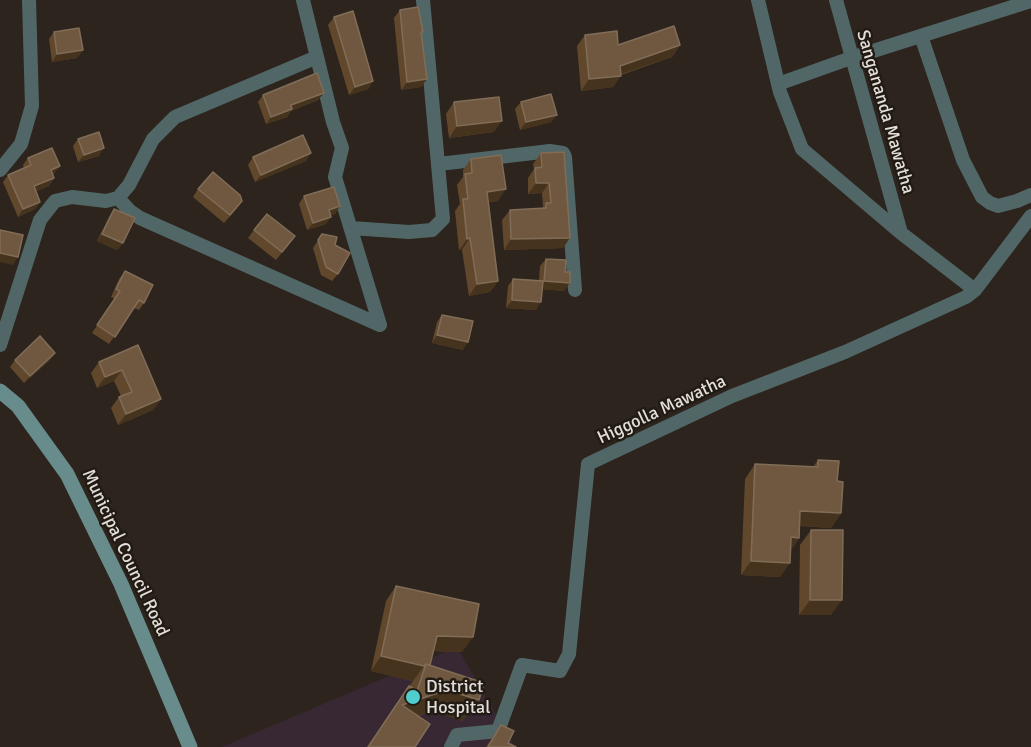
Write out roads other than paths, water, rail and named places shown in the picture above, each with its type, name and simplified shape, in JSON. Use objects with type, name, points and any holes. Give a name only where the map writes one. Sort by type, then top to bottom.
[{"type":"street","points":[[0,170],[21,144],[32,106],[29,0]]},
{"type":"street","points":[[118,198],[140,218],[380,325],[335,177],[342,148],[333,122],[303,0]]},
{"type":"street","points":[[351,228],[409,232],[432,230],[443,219],[423,0]]},
{"type":"street","points":[[758,0],[778,84],[802,149],[901,233],[975,290]]},
{"type":"street","name":"Sangananda Mawatha","points":[[836,0],[901,233]]},
{"type":"street","points":[[778,84],[851,58],[1031,1]]},
{"type":"street","points":[[921,36],[963,160],[982,196],[998,206],[1031,195]]},
{"type":"street","points":[[0,345],[40,220],[55,201],[72,197],[106,201],[118,198],[129,185],[153,139],[175,117],[317,57]]},
{"type":"street","points":[[439,164],[550,151],[563,153],[566,158],[575,290]]},
{"type":"street","name":"Higgolla Mawatha","points":[[451,747],[457,735],[498,731],[522,665],[560,671],[569,654],[588,464],[732,396],[855,347],[966,297],[975,290],[1031,216]]},
{"type":"street","name":"Municipal Council Road","points":[[0,391],[18,406],[67,474],[121,584],[190,747]]},
{"type":"place","name":"District Hospital","points":[[413,697]]}]
